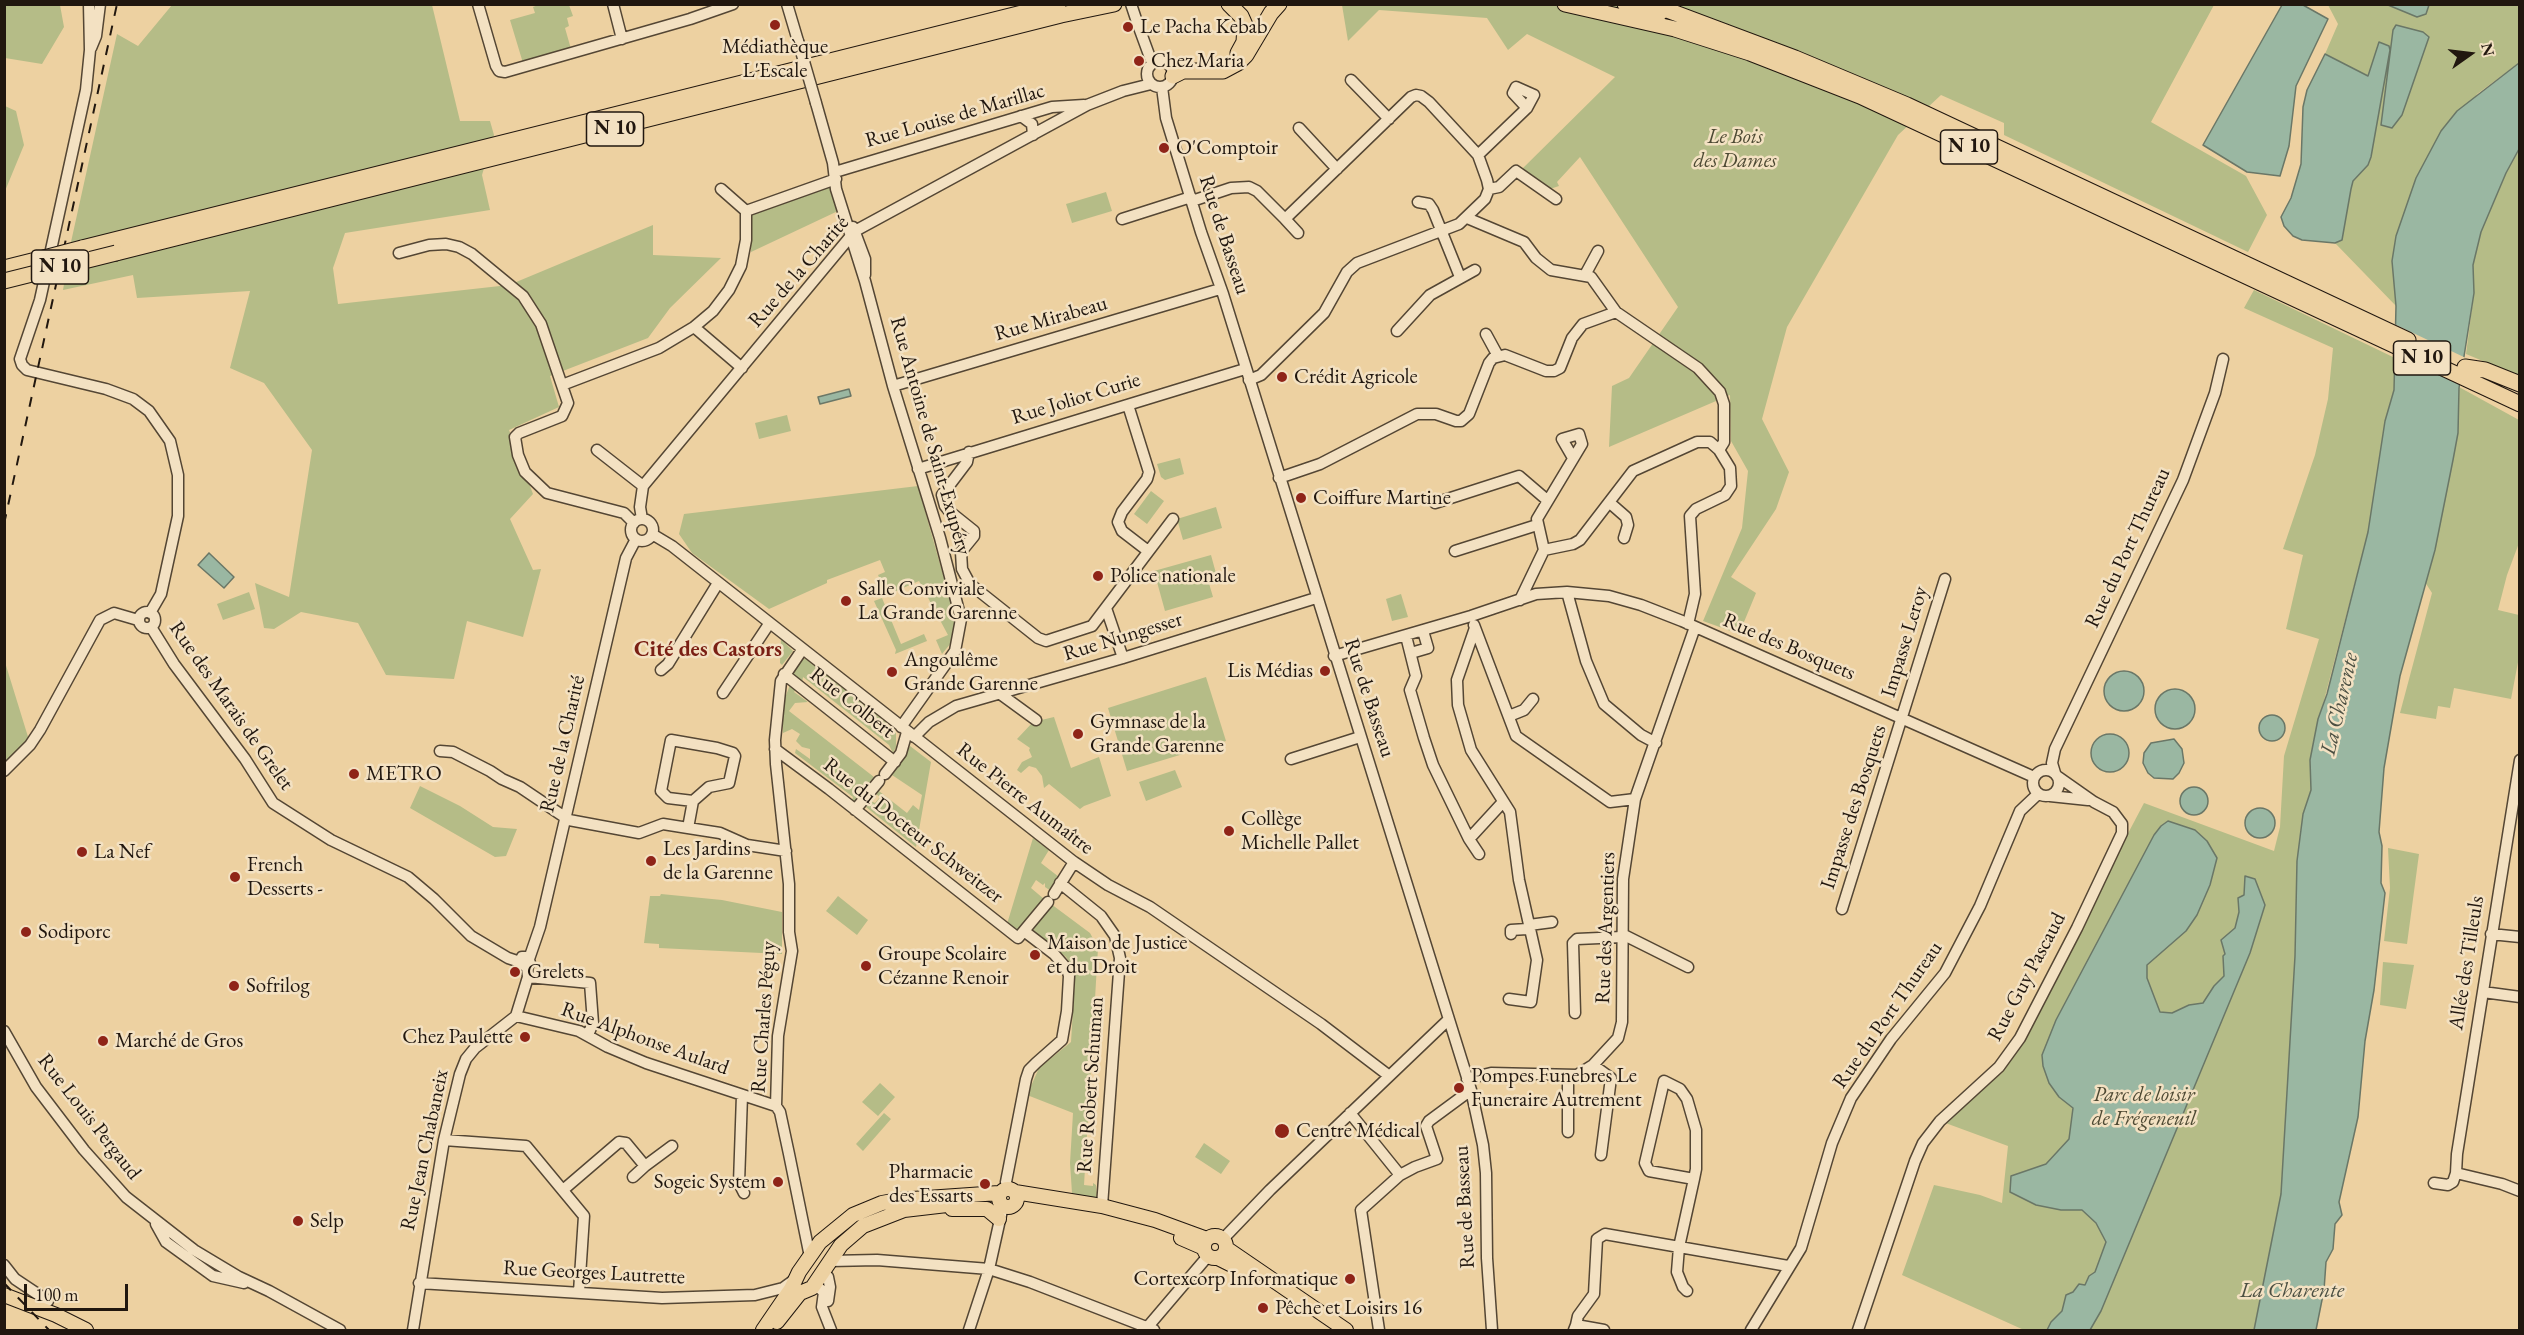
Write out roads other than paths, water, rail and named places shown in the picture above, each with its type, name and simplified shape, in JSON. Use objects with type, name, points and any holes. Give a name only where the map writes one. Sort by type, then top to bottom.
[{"type":"highway","name":"N 10","points":[[4,268],[1062,10],[1114,4]]},
{"type":"highway","points":[[1062,10],[1085,15],[1139,4]]},
{"type":"highway","points":[[1161,78],[1228,62],[1235,57],[1244,42],[1245,25],[1241,16],[1229,4]]},
{"type":"highway","points":[[1161,78],[1183,71],[1223,71],[1238,63],[1246,55],[1271,13],[1280,4]]},
{"type":"highway","points":[[1553,4],[1586,8]]},
{"type":"highway","name":"N 10","points":[[1565,4],[1675,29],[1817,78],[1871,101],[2310,308],[2465,367],[2520,404]]},
{"type":"highway","name":"N 10","points":[[1625,4],[1729,34],[1826,70],[1907,105],[2360,327],[2483,381],[2520,393]]},
{"type":"highway","points":[[1651,4],[1729,34]]},
{"type":"highway","name":"N 10","points":[[4,281],[1062,10]]},
{"type":"highway","points":[[2483,381],[2520,384]]},
{"type":"highway","points":[[2483,381],[2520,413]]},
{"type":"main road","points":[[763,1330],[824,1238],[853,1215],[882,1203],[908,1199],[1006,1200],[1102,1206],[1155,1220],[1214,1248],[1346,1330]]},
{"type":"main road","points":[[769,1330],[809,1288],[841,1245],[863,1226],[904,1210],[1006,1200],[1118,1219],[1214,1248],[1242,1270],[1332,1330]]},
{"type":"main road","points":[[824,1238],[838,1237],[841,1245]]},
{"type":"main road","points":[[794,1280],[809,1288]]},
{"type":"main road","points":[[4,1295],[48,1301],[72,1330]]},
{"type":"main road","points":[[48,1301],[56,1315],[86,1330]]},
{"type":"street","points":[[89,4],[90,50],[84,100],[40,300],[20,359],[27,370],[106,389],[133,399],[149,411],[170,441],[178,475],[178,516],[161,594],[150,613]]},
{"type":"street","points":[[90,50],[96,36],[100,4]]},
{"type":"street","points":[[478,4],[496,66],[499,71],[505,72],[622,39],[733,4]]},
{"type":"street","points":[[613,4],[622,39]]},
{"type":"street","name":"Rue Antoine de Saint-Exupéry","points":[[787,4],[816,103],[835,175],[836,189],[853,234],[893,386],[956,595],[961,624],[954,651],[907,732]]},
{"type":"street","points":[[1131,4],[1152,63],[1161,78]]},
{"type":"street","points":[[1152,63],[1162,60],[1161,78]]},
{"type":"street","name":"Rue de la Charité","points":[[643,486],[853,234],[1087,105],[1161,78]]},
{"type":"street","name":"Rue de Basseau","points":[[1161,78],[1166,118],[1469,1084],[1483,1145],[1486,1173],[1492,1330]]},
{"type":"street","points":[[1351,80],[1389,119]]},
{"type":"street","points":[[1249,380],[1261,375],[1324,313],[1347,272],[1357,262],[1441,231],[1467,218],[1485,199],[1488,189],[1478,154],[1421,96],[1411,97],[1285,219]]},
{"type":"street","name":"Rue Louise de Marillac","points":[[746,211],[835,175],[1021,116],[1052,107],[1087,105]]},
{"type":"street","points":[[1478,154],[1527,108]]},
{"type":"street","points":[[1021,116],[1032,124],[1033,135]]},
{"type":"street","points":[[1299,128],[1337,169]]},
{"type":"street","points":[[1488,189],[1499,187],[1516,171],[1557,199]]},
{"type":"street","points":[[1122,219],[1232,188],[1249,187],[1257,191],[1298,233]]},
{"type":"street","points":[[562,385],[658,348],[694,327],[713,311],[734,282],[743,259],[746,240],[746,211],[721,189]]},
{"type":"street","points":[[1418,202],[1429,204],[1434,210],[1460,277]]},
{"type":"street","points":[[1467,218],[1524,242],[1544,266],[1558,272],[1585,275],[1595,281],[1616,312],[1698,368],[1720,392],[1724,404],[1724,442],[1719,450],[1710,442],[1697,442],[1633,471],[1580,540],[1555,549],[1544,550]]},
{"type":"street","points":[[399,253],[429,245],[446,244],[459,248],[472,254],[504,280],[532,308],[541,324],[568,403],[566,412],[558,418],[519,433],[515,437],[518,455],[525,472],[547,493],[624,513],[638,521],[650,523],[652,534],[645,540],[636,539],[632,533],[638,521],[643,486],[597,450]]},
{"type":"street","points":[[1585,275],[1598,251]]},
{"type":"street","points":[[1397,331],[1431,295],[1475,270]]},
{"type":"street","name":"Rue Mirabeau","points":[[893,386],[1220,289]]},
{"type":"street","points":[[1279,478],[1320,464],[1417,414],[1436,414],[1461,421],[1469,414],[1489,363],[1498,356],[1505,355],[1546,371],[1554,371],[1562,364],[1572,338],[1583,324],[1616,312]]},
{"type":"street","points":[[694,327],[742,368]]},
{"type":"street","points":[[1486,334],[1498,356]]},
{"type":"street","name":"Rue du Port Thureau","points":[[2037,774],[2055,749],[2183,480],[2215,393],[2223,359]]},
{"type":"street","name":"Rue Joliot Curie","points":[[918,469],[1245,369]]},
{"type":"street","points":[[1128,405],[1149,472],[1118,522],[1122,531],[1148,551]]},
{"type":"street","name":"Rue des Argentiers","points":[[1469,1084],[1491,1072],[1568,1075],[1583,1072],[1593,1065],[1618,1038],[1622,1022],[1623,879],[1635,800],[1656,743],[1692,626],[1695,594],[1690,516],[1696,509],[1725,495],[1731,486],[1730,468],[1719,450]]},
{"type":"street","points":[[969,452],[967,462],[942,495],[945,506],[974,531],[974,536],[961,552],[962,569],[970,584],[1038,638],[1046,641],[1092,626],[1173,519]]},
{"type":"street","points":[[1520,600],[1544,550],[1537,525],[1547,500],[1573,458]]},
{"type":"street","points":[[1435,503],[1519,476],[1547,500]]},
{"type":"street","points":[[1610,503],[1626,517],[1628,525],[1624,538]]},
{"type":"street","points":[[624,513],[640,507]]},
{"type":"street","points":[[1455,551],[1537,525]]},
{"type":"street","name":"Rue Pierre Aumaître","points":[[652,534],[672,546],[1074,862],[1108,885],[1156,911],[1321,1024],[1388,1075]]},
{"type":"street","name":"Rue de la Charité","points":[[526,966],[540,927],[626,558],[636,539]]},
{"type":"street","name":"Impasse Leroy","points":[[1903,717],[1945,579]]},
{"type":"street","points":[[662,670],[718,583]]},
{"type":"street","points":[[1567,592],[1586,662],[1604,704],[1641,735],[1656,743]]},
{"type":"street","name":"Rue des Bosquets","points":[[1334,656],[1472,616],[1536,594],[1567,592],[1609,596],[1641,605],[1692,626],[2037,774]]},
{"type":"street","name":"Rue Nungesser","points":[[907,732],[929,722],[947,710],[1316,598]]},
{"type":"street","points":[[1106,608],[1123,658]]},
{"type":"street","points":[[4,771],[30,746],[100,620],[114,613],[138,620],[143,628],[151,627],[155,620],[150,613]]},
{"type":"street","points":[[138,620],[142,613],[150,613]]},
{"type":"street","points":[[1472,616],[1516,736],[1610,802],[1635,800]]},
{"type":"street","points":[[723,693],[769,624]]},
{"type":"street","name":"Rue des Marais de Grelet","points":[[151,627],[174,664],[245,759],[273,803],[332,840],[408,878],[434,899],[471,936],[526,966]]},
{"type":"street","points":[[1475,628],[1457,680],[1458,705],[1471,750],[1510,812],[1519,880],[1538,960],[1531,1002],[1509,999]]},
{"type":"street","points":[[1411,653],[1428,648],[1423,631]]},
{"type":"street","points":[[1406,636],[1416,676],[1410,690],[1430,756],[1469,839],[1479,854]]},
{"type":"street","name":"Rue Charles Péguy","points":[[776,1106],[778,1036],[792,956],[789,932],[789,884],[775,749],[780,690],[784,674],[802,650]]},
{"type":"street","name":"Rue Colbert","points":[[784,674],[896,762]]},
{"type":"street","points":[[999,693],[1036,720]]},
{"type":"street","points":[[1509,717],[1524,710],[1533,699]]},
{"type":"street","name":"Impasse des Bosquets","points":[[1842,909],[1903,717]]},
{"type":"street","points":[[855,810],[896,762],[907,732]]},
{"type":"street","points":[[1291,759],[1360,737]]},
{"type":"street","points":[[688,828],[693,801],[705,789],[729,783],[735,756],[733,753],[717,748],[671,740],[661,791],[668,798],[693,801]]},
{"type":"street","name":"Rue du Docteur Schweitzer","points":[[775,749],[1018,938],[1024,931]]},
{"type":"street","name":"Rue du Port Thureau","points":[[2055,749],[2052,762],[2056,775]]},
{"type":"street","points":[[440,751],[453,752],[490,771],[520,787],[566,818],[639,833],[663,824],[720,833],[747,845],[786,851]]},
{"type":"street","name":"Allée des Tilleuls","points":[[2456,1173],[2491,934],[2520,760]]},
{"type":"street","points":[[2048,770],[2056,775],[2059,787],[2044,795],[2034,788],[2037,774],[2048,770]]},
{"type":"street","name":"Rue Guy Pascaud","points":[[1858,1330],[1923,1143],[1940,1121],[1999,1067],[2020,1038],[2120,840],[2123,828],[2120,819],[2113,812],[2094,802],[2056,775]]},
{"type":"street","name":"Rue du Port Thureau","points":[[1751,1330],[1801,1248],[1832,1143],[1851,1098],[1891,1039],[1945,973],[1980,906],[2020,811],[2044,795]]},
{"type":"street","name":"Rue Guy Pascaud","points":[[2044,795],[2068,796],[2094,802]]},
{"type":"street","points":[[1469,839],[1503,802]]},
{"type":"street","points":[[969,1330],[989,1269],[1006,1200],[1006,1182],[1026,1079],[1029,1070],[1062,1040],[1069,976],[1064,964],[1024,931],[1051,898],[1074,862]]},
{"type":"street","name":"Rue Robert Schuman","points":[[1060,883],[1101,916],[1115,936],[1120,958],[1102,1206]]},
{"type":"street","points":[[1511,934],[1511,930],[1527,929],[1529,925],[1552,922]]},
{"type":"street","points":[[2491,934],[2520,937]]},
{"type":"street","points":[[1575,1013],[1573,943],[1577,939],[1622,936],[1688,967]]},
{"type":"street","points":[[516,1016],[526,966],[590,983],[593,1023],[588,1035]]},
{"type":"street","points":[[2483,992],[2520,997]]},
{"type":"street","name":"Rue Alphonse Aulard","points":[[516,1016],[588,1035],[646,1064],[776,1106]]},
{"type":"street","name":"Rue Jean Chabaneix","points":[[413,1330],[444,1140],[466,1059],[475,1048],[516,1016]]},
{"type":"street","points":[[826,1313],[830,1287],[827,1266],[877,1260],[989,1269],[1030,1282],[1149,1329],[1214,1248],[1388,1075],[1448,1020]]},
{"type":"street","name":"Rue Louis Pergaud","points":[[4,1031],[36,1087],[84,1150],[126,1197],[153,1219],[166,1242],[213,1276],[254,1285],[340,1330]]},
{"type":"street","points":[[1593,1065],[1611,1078],[1601,1155]]},
{"type":"street","points":[[1568,1075],[1568,1132]]},
{"type":"street","points":[[1687,1290],[1683,1287],[1677,1272],[1678,1247],[1694,1179],[1696,1130],[1690,1108],[1680,1089],[1664,1081],[1645,1163],[1649,1171],[1694,1179]]},
{"type":"street","points":[[1379,1330],[1361,1210],[1400,1175],[1437,1159],[1426,1126],[1469,1084]]},
{"type":"street","points":[[742,1095],[739,1182],[744,1193]]},
{"type":"street","points":[[776,1106],[780,1112],[787,1143],[810,1257]]},
{"type":"street","points":[[1350,1113],[1400,1175]]},
{"type":"street","points":[[444,1140],[526,1146],[584,1216],[579,1292]]},
{"type":"street","points":[[563,1190],[619,1142],[626,1143],[645,1166]]},
{"type":"street","points":[[633,1177],[672,1146]]},
{"type":"street","points":[[2434,1183],[2448,1185],[2453,1182],[2456,1173],[2502,1184],[2520,1191]]},
{"type":"street","points":[[2502,1184],[2520,1184]]},
{"type":"street","points":[[803,1229],[809,1241],[824,1238]]},
{"type":"street","points":[[1604,1330],[1575,1328],[1578,1316],[1594,1294],[1597,1239],[1605,1234],[1788,1266]]},
{"type":"street","points":[[4,1265],[21,1284],[48,1301]]},
{"type":"street","name":"Rue Georges Lautrette","points":[[768,1293],[783,1288],[794,1280]]},
{"type":"street","name":"Rue Georges Lautrette","points":[[419,1283],[662,1298],[780,1293],[783,1299]]},
{"type":"street","points":[[809,1288],[824,1293],[822,1307],[831,1330]]},
{"type":"water","points":[[2282,5],[2303,5],[2328,19],[2296,86],[2289,146],[2280,176],[2247,172],[2203,145]]},
{"type":"water","points":[[2388,5],[2429,5],[2426,14],[2417,17]]},
{"type":"water","points":[[2396,25],[2423,32],[2429,37],[2402,115],[2392,128],[2381,125],[2393,30]]},
{"type":"water","points":[[2379,42],[2389,46],[2390,50],[2371,157],[2368,165],[2353,181],[2342,240],[2335,243],[2302,240],[2293,236],[2284,226],[2281,217],[2291,198],[2301,164],[2303,107],[2307,90],[2325,54],[2368,76]]},
{"type":"water","name":"La Charente","points":[[2519,63],[2519,149],[2506,173],[2481,232],[2473,265],[2474,293],[2459,388],[2458,433],[2435,550],[2400,676],[2384,768],[2379,832],[2382,846],[2381,883],[2385,893],[2374,990],[2365,1041],[2358,1117],[2339,1202],[2342,1215],[2335,1224],[2333,1249],[2326,1262],[2324,1290],[2316,1330],[2254,1330],[2281,1194],[2295,956],[2297,861],[2303,814],[2311,790],[2310,760],[2318,719],[2327,694],[2368,532],[2385,421],[2394,390],[2396,306],[2392,261],[2396,236],[2416,178],[2441,131],[2457,111]]},
{"type":"water","points":[[849,389],[851,396],[820,404],[818,397]]},
{"type":"water","points":[[209,553],[234,577],[224,588],[198,565]]},
{"type":"water","points":[[2124,671],[2138,677],[2144,691],[2138,705],[2124,711],[2110,705],[2104,691],[2110,677]]},
{"type":"water","points":[[2175,689],[2189,695],[2195,709],[2189,723],[2175,729],[2161,723],[2155,709],[2161,695]]},
{"type":"water","points":[[2272,715],[2281,719],[2285,728],[2281,737],[2272,741],[2263,737],[2259,728],[2263,719]]},
{"type":"water","points":[[2110,734],[2124,739],[2129,753],[2124,767],[2110,772],[2096,767],[2091,753],[2096,739]]},
{"type":"water","points":[[2174,739],[2182,749],[2184,763],[2179,773],[2173,779],[2154,778],[2148,773],[2143,763],[2144,753],[2151,743]]},
{"type":"water","points":[[2194,787],[2204,791],[2208,801],[2204,811],[2194,815],[2184,811],[2180,801],[2184,791]]},
{"type":"water","points":[[2260,808],[2270,813],[2275,823],[2270,833],[2260,838],[2250,833],[2245,823],[2250,813]]},
{"type":"water","points":[[2168,821],[2195,830],[2207,841],[2217,858],[2210,885],[2197,915],[2186,931],[2147,965],[2147,978],[2160,1012],[2172,1013],[2189,1005],[2203,1003],[2224,976],[2223,956],[2225,954],[2221,940],[2235,928],[2239,912],[2238,898],[2244,895],[2245,876],[2255,879],[2265,905],[2250,953],[2101,1311],[2090,1330],[2047,1330],[2051,1322],[2062,1311],[2066,1295],[2073,1292],[2079,1284],[2085,1285],[2089,1276],[2095,1272],[2106,1242],[2096,1223],[2082,1210],[2061,1210],[2036,1205],[2010,1192],[2011,1176],[2046,1164],[2069,1139],[2073,1108],[2059,1097],[2049,1083],[2042,1055],[2056,1020],[2154,835]]},
{"type":"railway","points":[[4,524],[117,4]]},
{"type":"railway","points":[[4,1283],[49,1330]]},
{"type":"place","name":"Médiathèque L'Escale","points":[[775,25]]},
{"type":"place","name":"Le Pacha Kebab","points":[[1128,27]]},
{"type":"place","name":"Chez Maria","points":[[1139,61]]},
{"type":"place","name":"O'Comptoir","points":[[1164,148]]},
{"type":"place","name":"Crédit Agricole","points":[[1282,377]]},
{"type":"place","name":"Coiffure Martine","points":[[1301,498]]},
{"type":"place","name":"Police nationale","points":[[1098,576]]},
{"type":"place","name":"Salle Conviviale La Grande Garenne","points":[[846,601]]},
{"type":"place","name":"Lis Médias","points":[[1325,671]]},
{"type":"place","name":"Angoulême Grande Garenne","points":[[892,672]]},
{"type":"place","name":"Gymnase de la Grande Garenne","points":[[1078,734]]},
{"type":"place","name":"METRO","points":[[354,774]]},
{"type":"place","name":"Collège Michelle Pallet","points":[[1229,831]]},
{"type":"place","name":"La Nef","points":[[82,852]]},
{"type":"place","name":"Les Jardins de la Garenne","points":[[651,861]]},
{"type":"place","name":"French Desserts -","points":[[235,877]]},
{"type":"place","name":"Sodiporc","points":[[26,932]]},
{"type":"place","name":"Maison de Justice et du Droit","points":[[1035,955]]},
{"type":"place","name":"Groupe Scolaire Cézanne Renoir","points":[[866,966]]},
{"type":"place","name":"Grelets","points":[[515,972]]},
{"type":"place","name":"Sofrilog","points":[[234,986]]},
{"type":"place","name":"Chez Paulette","points":[[525,1037]]},
{"type":"place","name":"Marché de Gros","points":[[103,1041]]},
{"type":"place","name":"Pompes Funebres Le Funeraire Autrement","points":[[1459,1088]]},
{"type":"place","name":"Centre Médical","points":[[1282,1131]]},
{"type":"place","name":"Sogeic System","points":[[778,1182]]},
{"type":"place","name":"Pharmacie des Essarts","points":[[985,1184]]},
{"type":"place","name":"Selp","points":[[298,1221]]},
{"type":"place","name":"Cortexcorp Informatique","points":[[1350,1279]]},
{"type":"place","name":"Pêche et Loisirs 16","points":[[1263,1308]]},
{"type":"district","name":"Cité des Castors","points":[[708,650]]},
{"type":"park label","name":"Le Bois des Dames","points":[[1735,149]]},
{"type":"park label","name":"Parc de loisir de Frégeneuil","points":[[2144,1107]]}]
